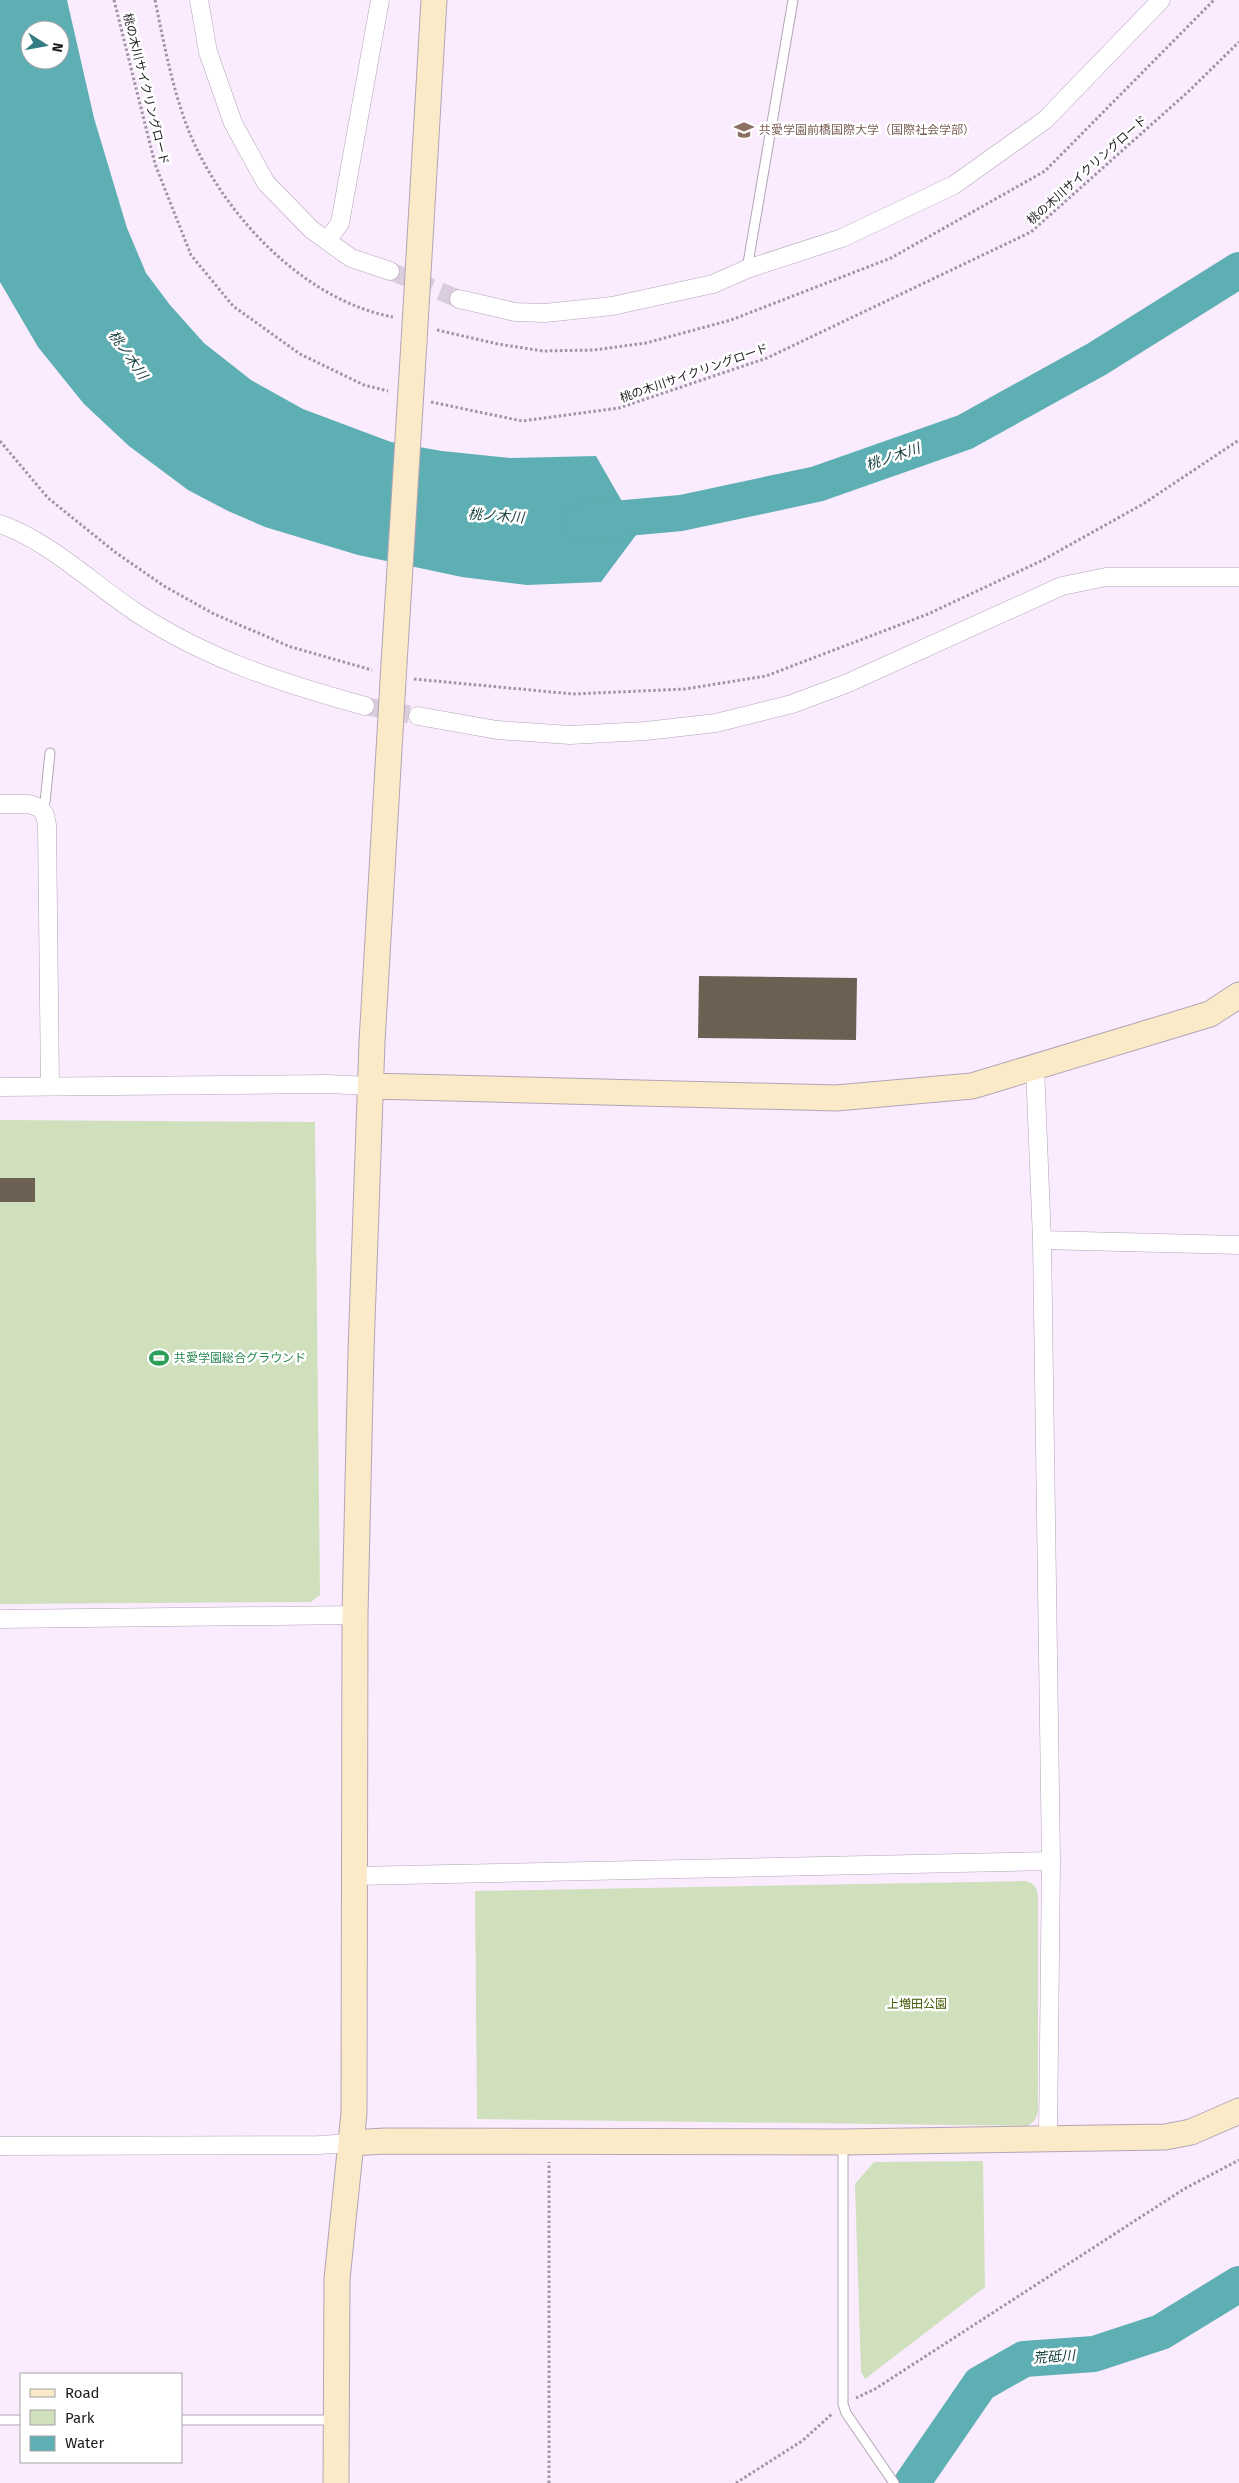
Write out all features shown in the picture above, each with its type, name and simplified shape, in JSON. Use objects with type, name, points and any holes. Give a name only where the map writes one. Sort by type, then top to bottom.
[{"type":"street","points":[[199,0],[208,52],[238,131],[266,184],[312,230],[351,258],[390,271]]},
{"type":"street","points":[[328,241],[340,223],[380,0]]},
{"type":"street","points":[[336,2483],[337,2279],[354,2113],[355,1615],[371,1086],[434,0]]},
{"type":"street","points":[[459,299],[515,312],[570,311],[612,306],[713,284],[747,269],[842,238],[954,185],[1045,120],[1161,0]]},
{"type":"street","points":[[0,524],[23,532],[137,613],[206,653],[299,688],[364,706]]},
{"type":"street","points":[[418,716],[498,730],[570,735],[646,731],[716,723],[792,704],[848,683],[1062,586],[1106,577],[1239,576]]},
{"type":"street","points":[[0,804],[29,804],[40,808],[45,815],[47,825],[50,1086]]},
{"type":"street","points":[[0,1087],[327,1084],[836,1098],[972,1086],[1210,1014],[1239,995]]},
{"type":"street","points":[[1035,1067],[1042,1240],[1051,1862],[1048,2138]]},
{"type":"street","points":[[1042,1240],[1239,1245]]},
{"type":"street","points":[[0,1619],[355,1615]]},
{"type":"street","points":[[354,1876],[1051,1862]]},
{"type":"street","points":[[0,2146],[319,2145],[549,2141],[843,2142],[1165,2137],[1191,2132],[1239,2111]]},
{"type":"lane","points":[[747,269],[793,0]]},
{"type":"lane","points":[[40,808],[45,802],[50,753]]},
{"type":"lane","points":[[843,2142],[845,2408],[894,2483]]},
{"type":"lane","points":[[0,2420],[20,2420]]},
{"type":"lane","points":[[182,2420],[336,2420]]},
{"type":"path","name":"桃の木川サイクリングロード","points":[[114,0],[155,164],[191,255],[233,306],[300,354],[364,384],[391,392]]},
{"type":"path","name":"桃の木川サイクリングロード","points":[[426,401],[522,420],[561,416],[620,408],[767,358],[1031,232],[1189,91],[1239,42]]},
{"type":"path","points":[[0,441],[48,498],[115,552],[164,586],[214,614],[292,646],[394,671],[573,694],[685,689],[766,676],[928,614],[1042,561],[1143,504],[1239,440]]},
{"type":"path","points":[[549,2141],[549,2483]]},
{"type":"path","points":[[736,2483],[802,2441],[845,2408],[1184,2189],[1239,2160]]},
{"type":"green space","name":"共愛学園総合グラウンド","points":[[0,1120],[315,1122],[320,1595],[311,1602],[0,1604]]},
{"type":"green space","name":"上増田公園","points":[[1025,1881],[1034,1886],[1038,1896],[1038,2112],[1035,2120],[1028,2126],[477,2119],[475,1891]]},
{"type":"green space","points":[[983,2161],[985,2287],[865,2379],[861,2372],[855,2184],[874,2162]]},
{"type":"water","points":[[0,0],[67,0],[94,118],[127,228],[146,273],[170,305],[204,343],[251,380],[303,409],[391,442],[442,451],[511,458],[596,456],[639,531],[601,582],[527,585],[462,577],[358,555],[265,527],[228,511],[188,490],[129,446],[84,404],[38,347],[0,282]]},
{"type":"building","points":[[699,976],[857,978],[856,1040],[698,1038]]},
{"type":"building","points":[[0,1178],[35,1178],[35,1202],[0,1202]]},
{"type":"waterway","name":"桃ノ木川","points":[[582,522],[681,513],[817,484],[965,432],[1097,359],[1239,270]]},
{"type":"waterway","name":"荒砥川","points":[[912,2483],[980,2384],[1024,2359],[1094,2354],[1161,2332],[1239,2284]]},
{"type":"tunnel","points":[[390,271],[459,299]]},
{"type":"tunnel","points":[[365,706],[418,716]]},
{"type":"place","name":"共愛学園前橋国際大学（国際社会学部）","points":[[744,130]]},
{"type":"place","name":"共愛学園総合グラウンド","points":[[159,1358]]}]
